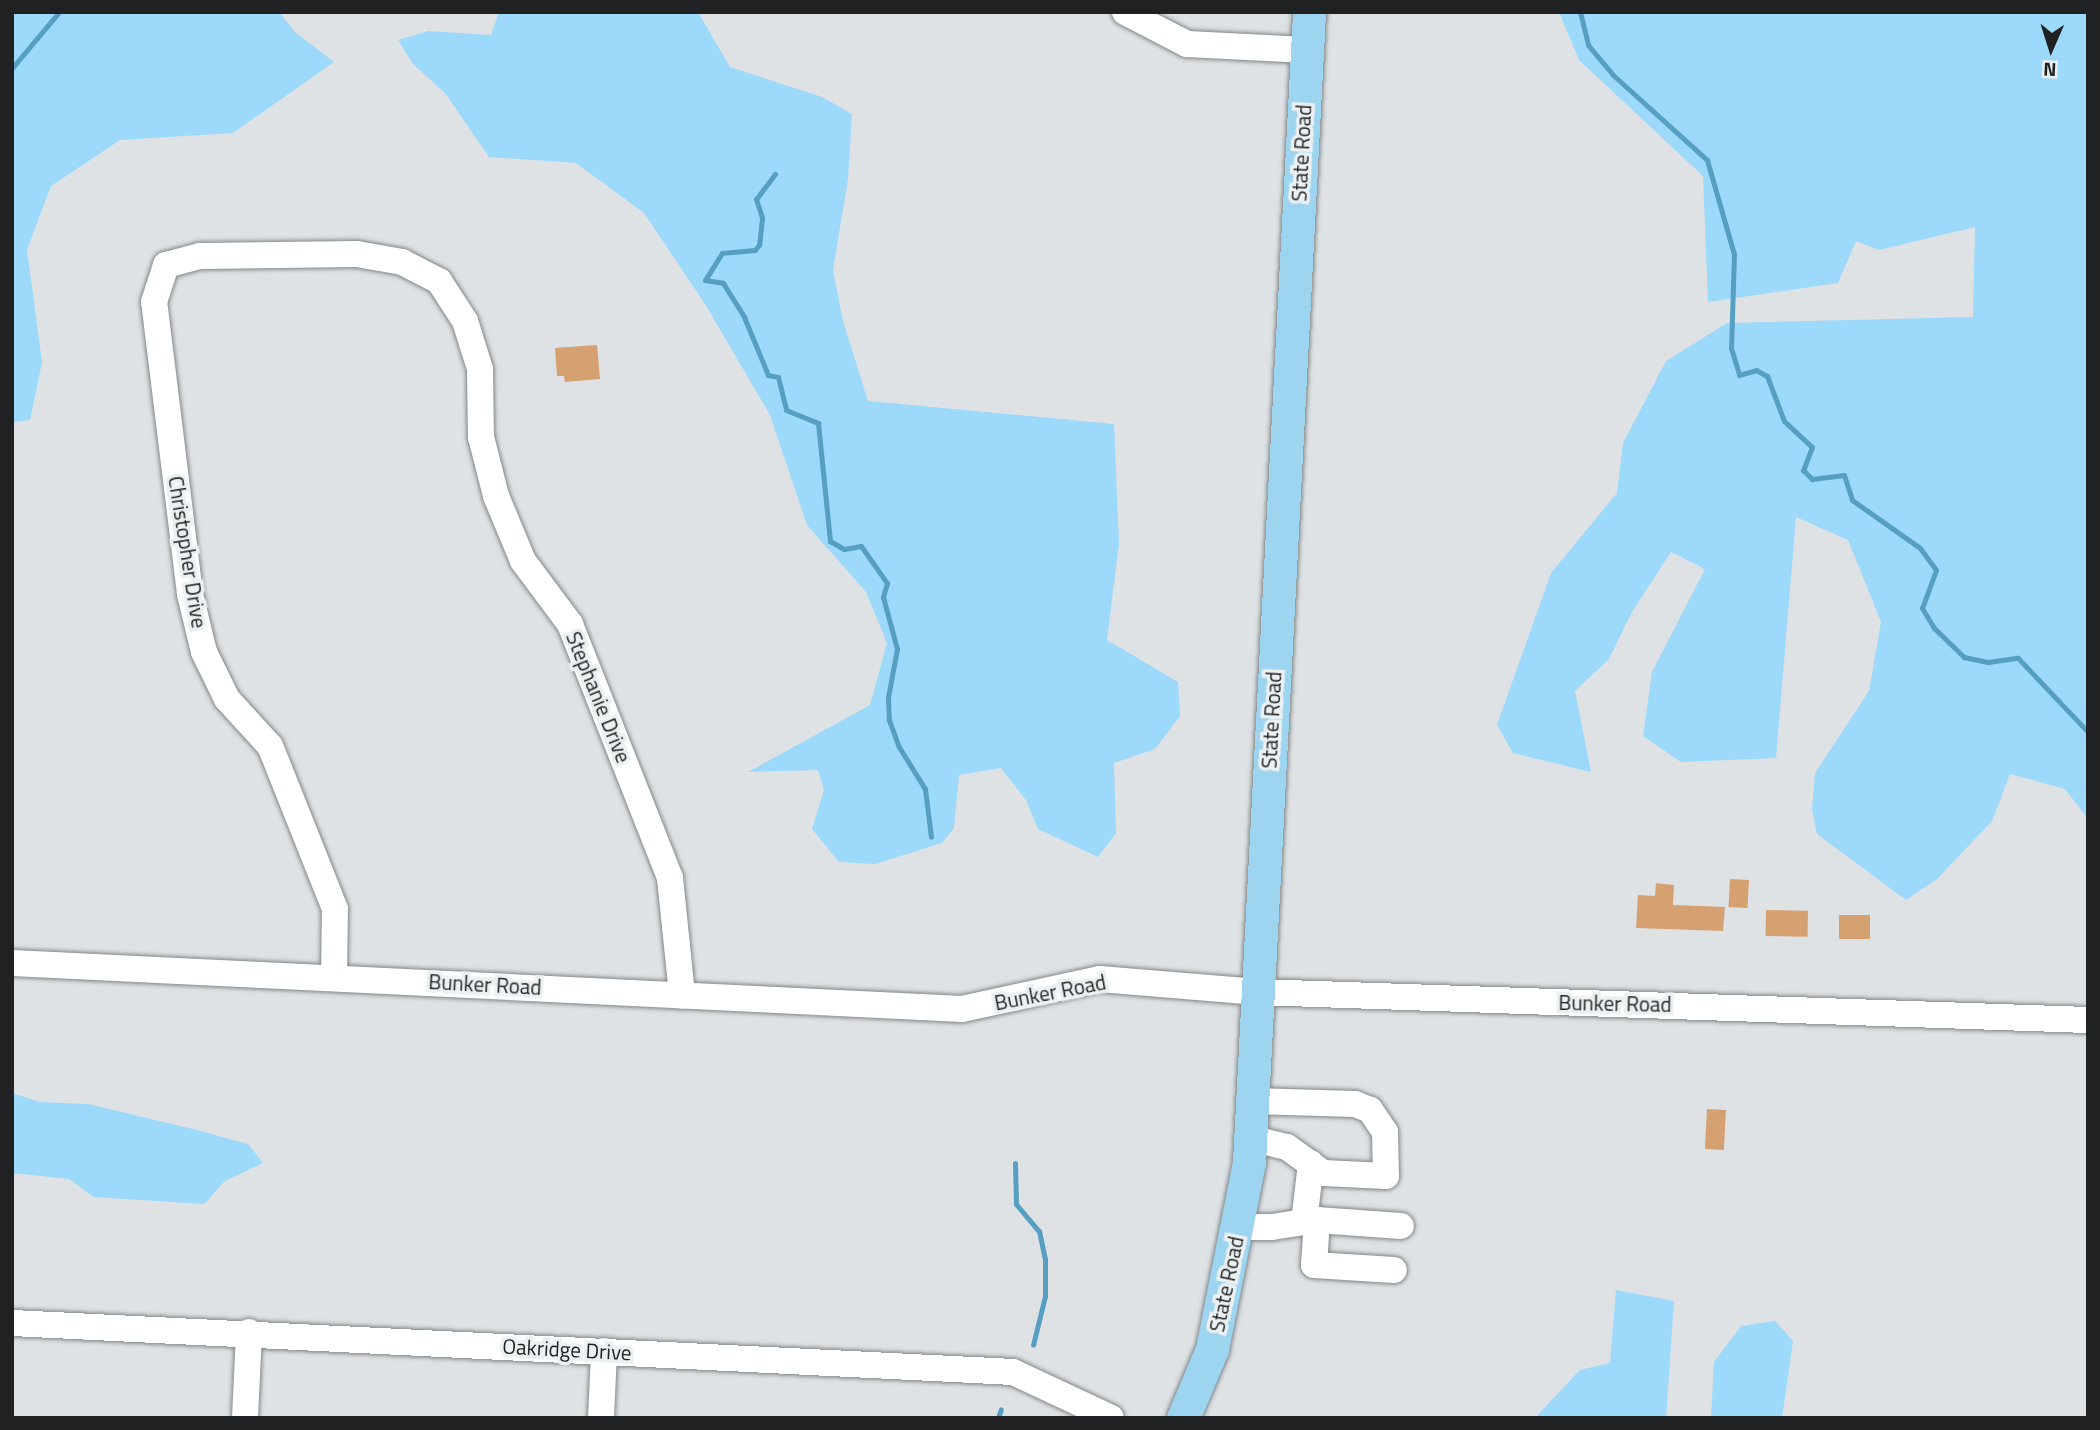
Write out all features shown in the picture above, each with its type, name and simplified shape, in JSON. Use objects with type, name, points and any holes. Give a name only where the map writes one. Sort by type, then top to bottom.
[{"type":"main road","name":"State Road","points":[[1183,1418],[1212,1349],[1238,1227],[1250,1138],[1309,12]]},
{"type":"street","points":[[1125,12],[1187,44],[1307,50]]},
{"type":"street","name":"Stephanie Drive","points":[[166,265],[200,256],[357,254],[402,262],[439,281],[465,320],[480,369],[481,437],[496,496],[523,561],[570,624],[670,878],[682,995]]},
{"type":"street","name":"Christopher Drive","points":[[166,265],[154,302],[190,594],[204,652],[228,699],[270,746],[335,909],[334,976]]},
{"type":"street","name":"Bunker Road","points":[[12,962],[962,1009],[1100,979],[1257,992],[2088,1020]]},
{"type":"street","points":[[1250,1138],[1287,1147],[1323,1173],[1385,1176],[1385,1132],[1370,1110],[1355,1104],[1252,1101]]},
{"type":"street","points":[[1311,1163],[1310,1221],[1314,1265],[1394,1270]]},
{"type":"street","points":[[1238,1227],[1310,1221],[1401,1226]]},
{"type":"street","name":"Oakridge Drive","points":[[12,1323],[249,1332],[1013,1372],[1111,1418]]},
{"type":"street","points":[[245,1418],[249,1332]]},
{"type":"street","points":[[601,1418],[612,1352]]},
{"type":"street","points":[[612,1352],[616,1418]]},
{"type":"shaded area","points":[[12,12],[279,12],[295,32],[334,62],[233,133],[120,140],[51,186],[27,250],[42,362],[30,420],[12,422]]},
{"type":"shaded area","points":[[499,12],[698,12],[730,67],[822,97],[852,114],[848,179],[833,270],[843,321],[868,401],[1114,424],[1119,544],[1107,640],[1178,682],[1180,716],[1155,749],[1114,763],[1116,833],[1098,857],[1038,829],[1026,800],[1001,768],[959,775],[954,828],[942,843],[875,864],[839,862],[812,829],[824,790],[818,770],[748,772],[870,705],[887,643],[866,592],[807,525],[770,415],[705,304],[644,213],[576,163],[489,157],[445,93],[413,64],[398,40],[428,31],[491,35]]},
{"type":"shaded area","points":[[1559,12],[2088,12],[2088,819],[2065,789],[2010,774],[1992,821],[1937,879],[1906,900],[1817,834],[1812,809],[1815,773],[1869,691],[1881,622],[1848,540],[1796,517],[1776,758],[1681,762],[1643,736],[1652,672],[1705,569],[1671,552],[1632,612],[1609,659],[1575,691],[1591,772],[1513,753],[1497,725],[1551,573],[1617,493],[1623,443],[1666,361],[1727,323],[1973,317],[1975,227],[1879,250],[1856,241],[1838,283],[1708,302],[1703,176],[1579,60]]},
{"type":"shaded area","points":[[12,1093],[40,1102],[88,1104],[248,1144],[263,1163],[225,1181],[204,1204],[94,1197],[69,1179],[12,1173]]},
{"type":"shaded area","points":[[1616,1290],[1674,1301],[1666,1418],[1535,1418],[1580,1370],[1610,1363]]},
{"type":"shaded area","points":[[1775,1321],[1793,1341],[1782,1418],[1711,1418],[1714,1362],[1741,1326]]},
{"type":"building","points":[[597,345],[600,379],[565,382],[564,376],[557,376],[555,348]]},
{"type":"building","points":[[1730,879],[1749,880],[1748,908],[1729,907]]},
{"type":"building","points":[[1656,883],[1674,885],[1673,905],[1725,907],[1723,931],[1636,928],[1638,895],[1655,896]]},
{"type":"building","points":[[1766,910],[1808,911],[1808,937],[1766,936]]},
{"type":"building","points":[[1839,915],[1870,915],[1870,939],[1839,939]]},
{"type":"building","points":[[1707,1109],[1726,1110],[1724,1150],[1705,1149]]},
{"type":"waterway","points":[[12,68],[59,12]]},
{"type":"waterway","points":[[1580,12],[1588,45],[1613,75],[1707,160],[1734,254],[1731,348],[1739,375],[1756,370],[1767,376],[1784,421],[1812,447],[1803,470],[1812,479],[1844,475],[1852,500],[1920,548],[1936,570],[1922,608],[1934,628],[1964,657],[1988,662],[2018,658],[2088,732]]},
{"type":"waterway","points":[[775,174],[756,199],[762,218],[759,245],[755,250],[722,253],[705,280],[723,283],[744,317],[768,375],[778,377],[786,410],[818,423],[830,541],[844,549],[861,546],[887,583],[883,597],[897,649],[888,697],[889,720],[899,747],[925,789],[931,837]]},
{"type":"waterway","points":[[1015,1163],[1016,1204],[1039,1231],[1045,1259],[1045,1296],[1033,1345]]},
{"type":"waterway","points":[[998,1418],[1001,1409]]}]
